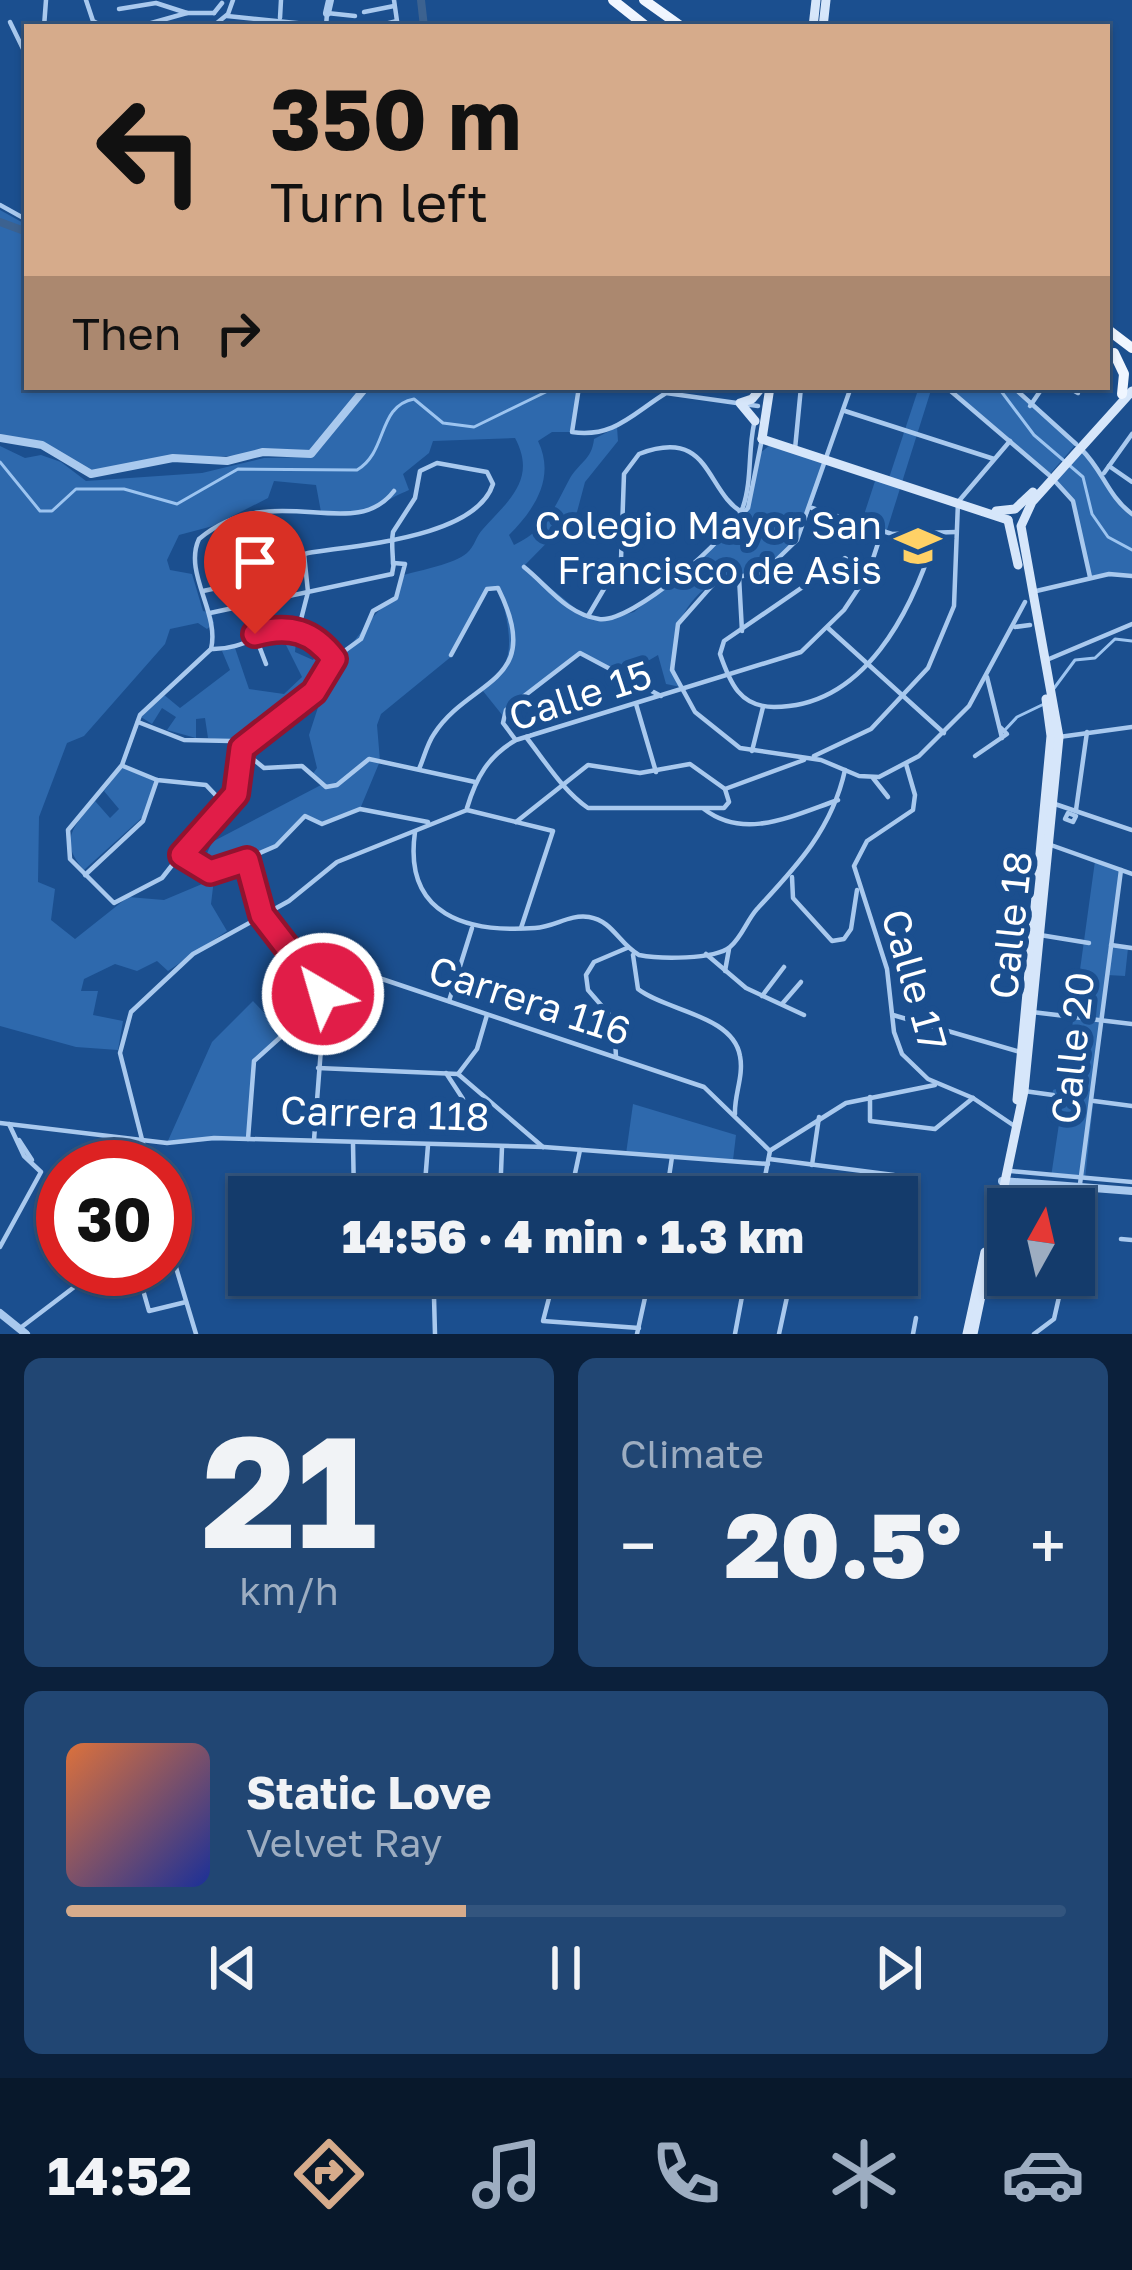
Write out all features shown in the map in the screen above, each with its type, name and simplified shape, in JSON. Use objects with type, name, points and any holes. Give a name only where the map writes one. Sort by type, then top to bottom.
[{"type":"main road","points":[[614,0],[643,24]]},
{"type":"main road","points":[[644,0],[678,24]]},
{"type":"main road","points":[[1110,332],[1132,347]]},
{"type":"main road","points":[[1110,351],[1132,367]]},
{"type":"main road","points":[[1011,515],[1129,392],[1110,351]]},
{"type":"main road","points":[[740,403],[761,390]]},
{"type":"main road","points":[[764,390],[762,439],[958,502],[1023,520],[1053,474]]},
{"type":"main road","points":[[740,403],[760,415],[779,444]]},
{"type":"main road","points":[[760,453],[779,444]]},
{"type":"main road","name":"Calle 18","points":[[1011,515],[1044,661],[1049,757],[1016,1125]]},
{"type":"main road","name":"Calle 18","points":[[970,1334],[1024,1091],[1059,737],[1030,625],[1023,520]]},
{"type":"street","points":[[276,24],[279,0]]},
{"type":"street","points":[[326,24],[328,0]]},
{"type":"street","points":[[119,9],[156,3],[187,14]]},
{"type":"street","points":[[364,12],[394,3],[397,21],[386,24]]},
{"type":"street","points":[[145,24],[222,6],[239,15],[308,24]]},
{"type":"street","points":[[327,13],[355,16]]},
{"type":"street","points":[[10,22],[24,51]]},
{"type":"street","points":[[0,438],[41,445],[91,474],[172,458],[227,461],[263,452],[308,454],[322,446],[364,390]]},
{"type":"street","points":[[579,390],[572,432],[603,434],[665,393],[740,403]]},
{"type":"street","points":[[689,390],[689,396]]},
{"type":"street","points":[[795,449],[801,390]]},
{"type":"street","points":[[849,390],[812,508],[785,553],[764,572],[716,581],[678,624],[671,664],[682,689],[717,735],[752,752],[808,758],[873,778],[888,797]]},
{"type":"street","points":[[950,390],[1053,474],[1073,501],[1090,577]]},
{"type":"street","points":[[1016,390],[1078,446],[1103,475],[1109,495],[1132,514]]},
{"type":"street","points":[[1030,406],[1041,390]]},
{"type":"street","points":[[1073,390],[1078,393]]},
{"type":"street","points":[[843,410],[994,460]]},
{"type":"street","points":[[743,512],[760,415]]},
{"type":"street","points":[[1103,475],[1132,434]]},
{"type":"street","points":[[524,567],[565,604],[588,616],[622,617],[649,603],[743,512],[762,439]]},
{"type":"street","points":[[724,789],[871,729],[928,668],[950,622],[957,588],[958,502],[1010,441]]},
{"type":"street","points":[[1122,447],[1132,454]]},
{"type":"street","points":[[588,616],[621,560],[624,474],[639,454],[665,450],[699,458],[715,473],[724,499],[743,512]]},
{"type":"street","points":[[203,591],[263,575],[304,554],[392,538],[448,524],[488,497],[494,484],[490,475],[437,463],[425,466],[392,538],[399,594],[373,611],[361,639],[334,659],[314,692],[242,748],[237,790],[163,878],[114,903],[66,850],[68,830],[122,765],[136,722],[211,649],[225,649],[255,634],[298,631],[320,641],[334,659]]},
{"type":"street","points":[[1109,466],[1132,482]]},
{"type":"street","points":[[211,649],[194,557],[199,539],[228,521],[268,508],[349,517],[375,512],[394,491]]},
{"type":"street","points":[[812,508],[882,531],[935,536],[956,532]]},
{"type":"street","points":[[959,520],[979,508]]},
{"type":"street","name":"Calle 15","points":[[466,810],[475,782],[494,755],[516,740],[801,652],[828,628],[868,574],[882,531]]},
{"type":"street","points":[[868,574],[845,558],[721,644],[727,676],[738,693],[763,707],[787,707],[829,694],[867,663],[905,613],[935,536]]},
{"type":"street","points":[[392,538],[402,562],[397,576]]},
{"type":"street","points":[[298,631],[308,592],[304,554]]},
{"type":"street","points":[[393,564],[402,562]]},
{"type":"street","points":[[208,614],[397,576]]},
{"type":"street","points":[[873,778],[906,764],[945,734],[987,677],[1027,597],[1090,577],[1132,576]]},
{"type":"street","points":[[739,577],[742,631]]},
{"type":"street","points":[[419,769],[434,733],[508,666],[511,640],[497,588],[487,589],[451,655]]},
{"type":"street","points":[[1044,661],[1132,624]]},
{"type":"street","points":[[1010,631],[1030,625]]},
{"type":"street","points":[[828,628],[945,734]]},
{"type":"street","points":[[255,634],[266,664]]},
{"type":"street","points":[[516,740],[502,723],[506,710],[572,655],[590,654],[661,696]]},
{"type":"street","points":[[975,756],[1002,732],[987,677]]},
{"type":"street","points":[[636,704],[656,772]]},
{"type":"street","points":[[752,752],[763,707]]},
{"type":"street","points":[[136,722],[184,740],[220,739],[242,748],[264,768],[304,767],[326,787],[337,785],[366,759],[475,782]]},
{"type":"street","points":[[1059,737],[1132,727]]},
{"type":"street","points":[[1076,811],[1087,732]]},
{"type":"street","points":[[516,822],[565,785],[588,765],[656,772],[690,764],[724,789],[727,807],[597,811],[578,802],[565,785],[525,736]]},
{"type":"street","name":"Calle 17","points":[[770,1150],[819,1117],[911,1086],[914,1069],[896,1041],[887,969],[858,884],[859,851],[913,810],[906,764]]},
{"type":"street","points":[[122,765],[157,780],[206,785],[225,805]]},
{"type":"street","points":[[725,971],[729,949],[792,876],[838,800],[845,770]]},
{"type":"street","points":[[85,875],[143,821],[157,780]]},
{"type":"street","points":[[704,809],[727,825],[748,827],[838,800]]},
{"type":"street","points":[[1052,803],[1132,830]]},
{"type":"street","points":[[182,855],[210,872],[280,843],[305,816],[322,824],[360,809],[433,823]]},
{"type":"street","points":[[144,1140],[123,1067],[121,1037],[131,1012],[193,954],[262,915],[337,862],[466,810],[553,831],[521,928]]},
{"type":"street","points":[[415,832],[418,874],[430,900],[472,928],[521,928],[585,916],[604,921],[630,950],[646,957],[729,949]]},
{"type":"street","points":[[404,836],[414,840]]},
{"type":"street","points":[[1048,844],[1132,874]]},
{"type":"street","points":[[247,860],[262,915],[327,1006],[314,1141]]},
{"type":"street","name":"Calle 20","points":[[1083,1188],[1121,871]]},
{"type":"street","points":[[792,876],[793,898]]},
{"type":"street","points":[[775,893],[793,898],[832,941],[848,935],[858,884]]},
{"type":"street","points":[[854,916],[867,912]]},
{"type":"street","points":[[449,1001],[472,928]]},
{"type":"street","points":[[613,951],[616,934]]},
{"type":"street","points":[[1040,935],[1089,943]]},
{"type":"street","points":[[1111,946],[1132,948]]},
{"type":"street","points":[[616,1057],[614,1020],[586,983],[589,968],[613,951],[630,950]]},
{"type":"street","points":[[630,950],[634,981],[644,994],[721,1028],[735,1041],[741,1058],[735,1114]]},
{"type":"street","points":[[706,954],[762,996],[804,1015]]},
{"type":"street","points":[[634,966],[646,957]]},
{"type":"street","points":[[762,996],[784,968]]},
{"type":"street","name":"Carrera 116","points":[[248,1139],[252,1065],[284,1034],[379,978],[704,1087],[770,1150]]},
{"type":"street","points":[[782,1004],[801,982]]},
{"type":"street","points":[[1032,1012],[1132,1024]]},
{"type":"street","points":[[458,1074],[477,1049],[488,1014]]},
{"type":"street","points":[[893,1015],[1020,1052]]},
{"type":"street","points":[[607,1054],[613,1046]]},
{"type":"street","points":[[318,1068],[458,1074],[544,1147]]},
{"type":"street","points":[[914,1069],[1016,1125]]},
{"type":"street","points":[[446,1073],[463,1099]]},
{"type":"street","points":[[911,1086],[940,1085]]},
{"type":"street","points":[[1024,1091],[1053,1095]]},
{"type":"street","points":[[964,1093],[964,1103]]},
{"type":"street","points":[[722,1100],[736,1096]]},
{"type":"street","points":[[870,1097],[870,1120],[930,1129],[974,1098]]},
{"type":"street","points":[[1094,1101],[1132,1106]]},
{"type":"street","points":[[812,1166],[819,1117]]},
{"type":"street","name":"Carrera 118","points":[[0,1123],[136,1140]]},
{"type":"street","points":[[0,1247],[40,1172],[10,1124]]},
{"type":"street","points":[[764,1143],[782,1139]]},
{"type":"street","name":"Carrera 118","points":[[192,1140],[544,1147],[894,1175]]},
{"type":"street","points":[[353,1143],[353,1176]]},
{"type":"street","points":[[426,1176],[428,1145]]},
{"type":"street","points":[[501,1176],[502,1147]]},
{"type":"street","points":[[574,1176],[580,1150]]},
{"type":"street","points":[[765,1176],[770,1150]]},
{"type":"street","points":[[669,1176],[672,1157]]},
{"type":"street","points":[[1006,1178],[1132,1182]]},
{"type":"street","points":[[1084,1183],[1132,1191]]},
{"type":"street","points":[[1120,1239],[1132,1240]]},
{"type":"street","points":[[0,1313],[22,1331],[65,1296]]},
{"type":"street","points":[[146,1296],[151,1312],[186,1302]]},
{"type":"street","points":[[184,1296],[196,1334]]},
{"type":"street","points":[[433,1296],[435,1334]]},
{"type":"street","points":[[550,1296],[543,1321],[638,1331],[646,1296]]},
{"type":"street","points":[[735,1334],[742,1296]]},
{"type":"street","points":[[772,1296],[787,1298],[779,1334]]},
{"type":"street","points":[[1034,1334],[1054,1319],[1059,1296]]},
{"type":"street","points":[[913,1334],[916,1318]]},
{"type":"shaded area","points":[[0,210],[24,223],[24,390],[579,390],[572,432],[552,432],[538,441],[545,468],[540,492],[509,535],[514,545],[542,525],[588,457],[594,439],[617,427],[618,441],[585,482],[577,512],[524,566],[581,613],[607,620],[634,612],[744,517],[760,453],[770,445],[828,460],[801,534],[764,572],[711,585],[687,608],[673,656],[681,687],[666,684],[658,655],[636,668],[635,679],[580,653],[503,716],[483,691],[502,669],[509,647],[501,594],[497,588],[487,589],[452,656],[381,714],[377,725],[380,761],[360,809],[322,824],[305,816],[280,843],[210,871],[201,867],[212,842],[321,785],[312,775],[317,768],[309,735],[324,689],[317,684],[283,714],[244,736],[242,743],[208,738],[205,718],[196,719],[196,738],[167,730],[176,717],[162,708],[152,724],[141,717],[163,694],[180,708],[230,670],[222,651],[234,645],[249,689],[284,694],[302,677],[279,631],[297,632],[295,652],[313,660],[321,645],[330,656],[328,663],[339,656],[396,598],[404,575],[446,563],[470,550],[517,488],[521,452],[515,438],[433,441],[429,453],[403,474],[409,490],[370,511],[321,512],[316,485],[274,481],[268,498],[213,526],[179,535],[167,560],[170,570],[192,574],[203,611],[211,613],[214,623],[207,629],[198,623],[170,629],[165,644],[84,736],[67,743],[39,817],[38,882],[55,889],[51,920],[75,939],[128,897],[164,900],[214,879],[211,904],[227,931],[168,971],[157,961],[137,971],[115,964],[84,979],[81,991],[98,991],[93,1015],[123,1021],[118,1050],[76,1047],[0,1026],[0,446],[25,458],[41,455],[61,462],[86,481],[202,473],[264,458],[311,457],[229,456],[91,474],[54,451],[0,438]]},
{"type":"shaded area","points":[[918,390],[931,390],[886,533],[861,524],[877,475],[889,478]]},
{"type":"shaded area","points":[[950,390],[1016,390],[1076,444],[1049,475]]},
{"type":"shaded area","points":[[1080,448],[1132,514],[1132,576],[1090,577],[1073,501],[1053,478]]},
{"type":"shaded area","points":[[122,767],[154,781],[146,814],[84,870],[72,851],[72,834],[95,801],[110,818],[119,809],[104,791]]},
{"type":"shaded area","points":[[1095,861],[1121,870],[1111,945],[1128,948],[1125,976],[1107,975],[1085,1179],[1051,1177],[1062,1104],[1052,1100],[1053,1090],[1064,1086]]},
{"type":"shaded area","points":[[253,1001],[284,1034],[252,1065],[248,1139],[168,1140],[212,1042]]},
{"type":"shaded area","points":[[633,1104],[736,1135],[733,1160],[626,1154]]},
{"type":"waterway","points":[[421,0],[424,24]]},
{"type":"waterway","points":[[0,222],[24,231]]},
{"type":"waterway","points":[[0,462],[40,511],[52,511],[76,489],[124,489],[177,504],[238,469],[357,470],[374,452],[394,411],[414,399],[443,423],[474,427],[550,390]]},
{"type":"waterway","points":[[1000,390],[1034,435],[1083,477],[1092,514],[1108,537],[1132,550]]},
{"type":"waterway","points":[[1052,691],[1075,660],[1095,658],[1115,639],[1132,641]]},
{"type":"waterway","points":[[1004,731],[1017,717],[1044,704]]},
{"type":"place","name":"Colegio Mayor San Francisco de Asis","points":[[918,546]]},
{"type":"route","points":[[255,634],[281,629],[308,634],[334,659],[314,692],[242,748],[236,794],[210,817],[182,855],[210,872],[247,860],[262,915],[323,994]]}]
